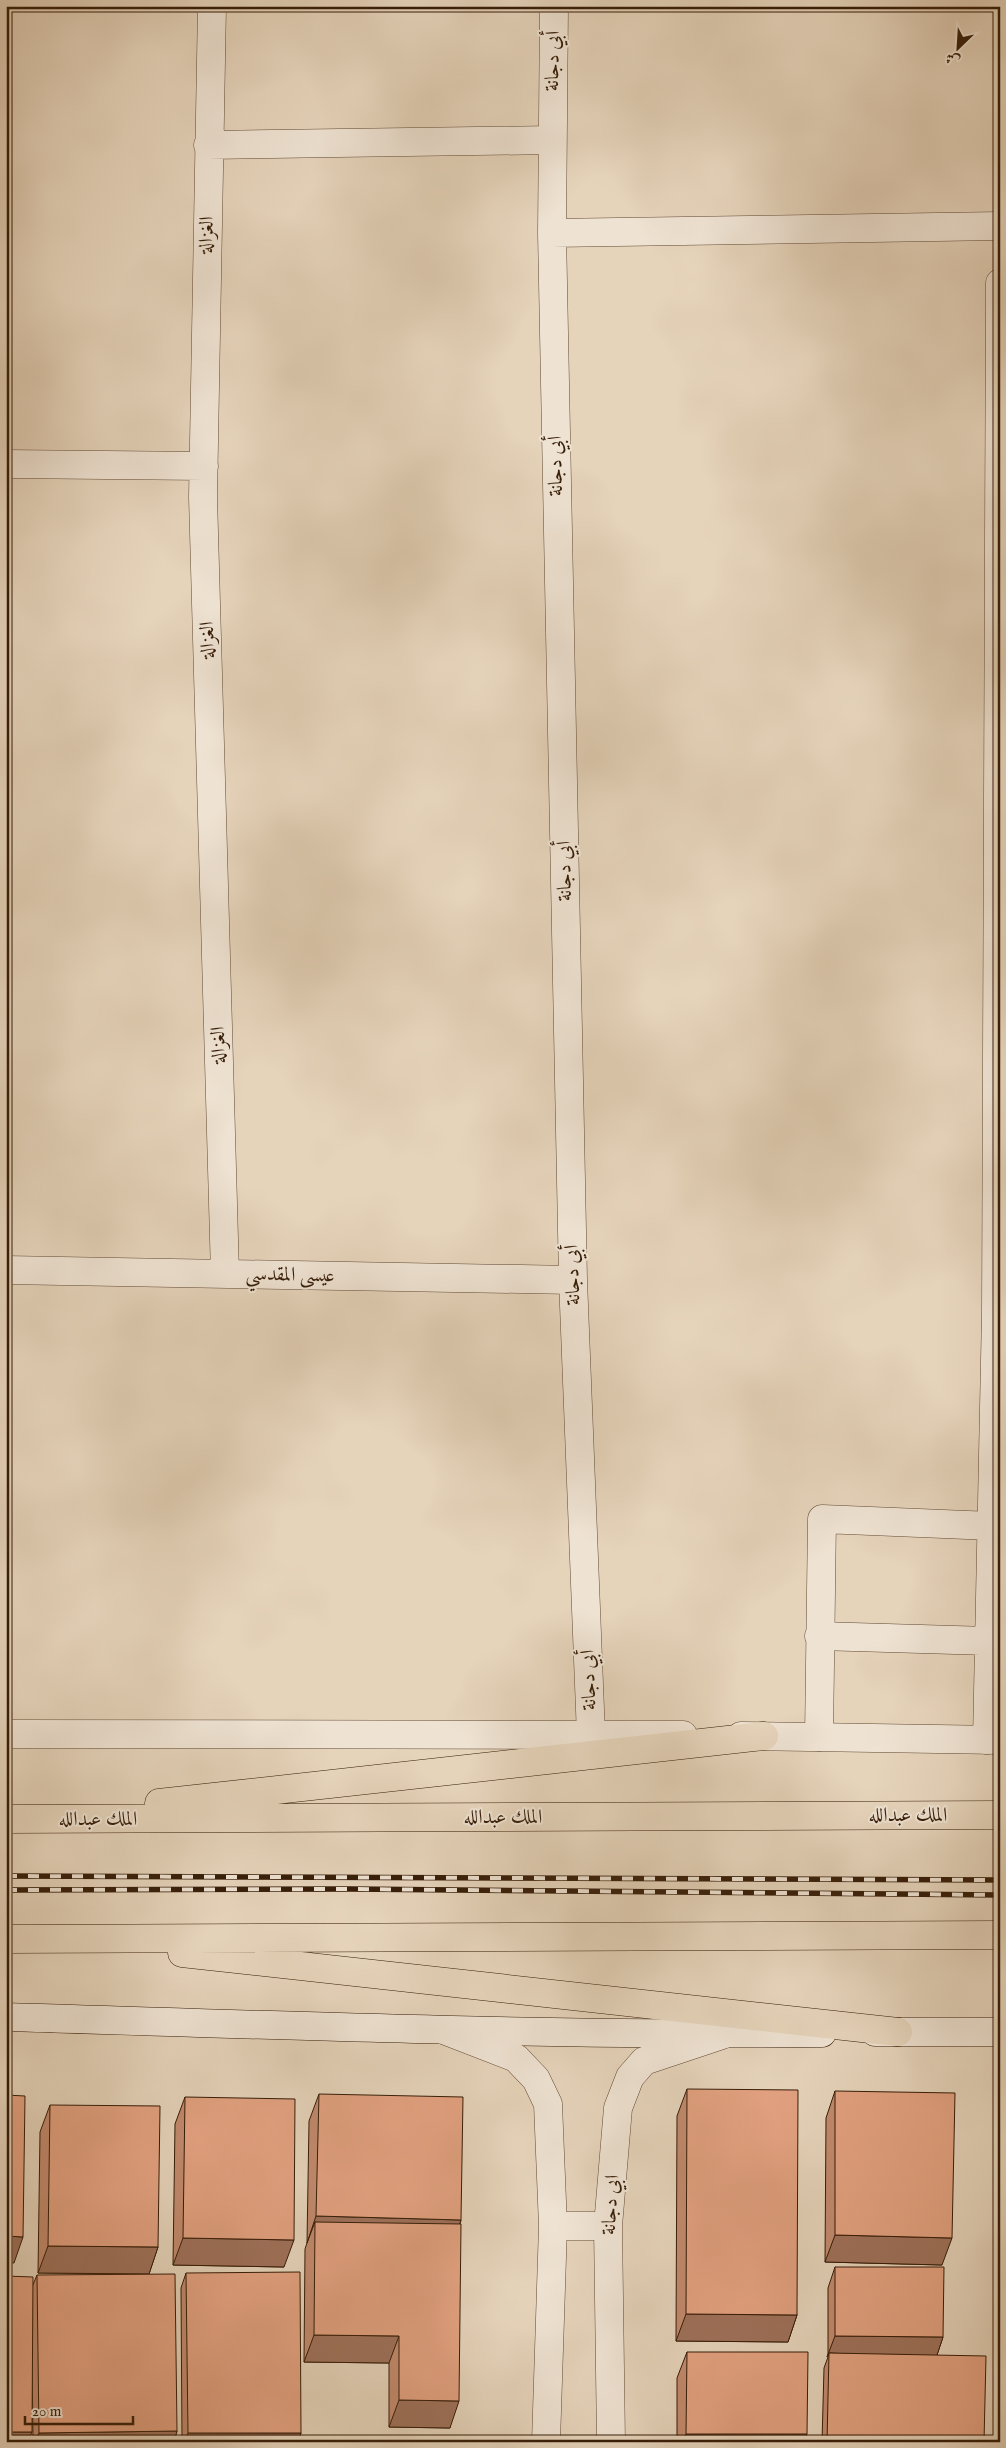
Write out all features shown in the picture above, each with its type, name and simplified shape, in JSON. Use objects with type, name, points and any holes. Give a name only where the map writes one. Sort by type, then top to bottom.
[{"type":"highway","points":[[9,1819],[764,1736]]},
{"type":"highway","name":"الملك عبدالله","points":[[9,1819],[1000,1815]]},
{"type":"highway","points":[[6,1939],[1000,1935]]},
{"type":"highway","points":[[51,1939],[898,2032]]},
{"type":"street","name":"الغزالة","points":[[212,6],[208,145],[204,466],[225,1274]]},
{"type":"street","name":"أبي دجانة","points":[[554,6],[552,233],[573,1280],[591,1734]]},
{"type":"street","points":[[208,145],[552,140]]},
{"type":"street","points":[[552,233],[1000,226]]},
{"type":"street","points":[[6,1734],[591,1734],[994,1740],[989,1641],[998,1313],[1000,283]]},
{"type":"street","points":[[6,464],[204,466]]},
{"type":"street","name":"عيسى المقدسي","points":[[6,1270],[573,1280]]},
{"type":"street","points":[[819,1737],[822,1519],[992,1526]]},
{"type":"street","points":[[820,1636],[989,1641]]},
{"type":"street","points":[[6,2017],[444,2030],[725,2034],[1000,2032]]},
{"type":"street","points":[[444,2030],[516,2058],[536,2079],[548,2104],[553,2226],[546,2442]]},
{"type":"street","name":"ابي دجانة","points":[[611,2442],[608,2226],[618,2108],[630,2076],[644,2061],[725,2034]]},
{"type":"street","points":[[553,2226],[608,2226]]},
{"type":"building","points":[[687,2089],[798,2090],[797,2315],[686,2314]]},
{"type":"building","points":[[835,2091],[955,2093],[952,2238],[835,2235]]},
{"type":"building","points":[[319,2094],[463,2097],[461,2220],[316,2216]]},
{"type":"building","points":[[6,2095],[25,2096],[23,2237],[6,2236]]},
{"type":"building","points":[[185,2097],[295,2099],[294,2240],[183,2238]]},
{"type":"building","points":[[50,2105],[160,2106],[158,2247],[48,2246]]},
{"type":"building","points":[[315,2222],[461,2224],[459,2401],[399,2400],[399,2336],[314,2335]]},
{"type":"building","points":[[835,2267],[944,2267],[943,2337],[835,2336]]},
{"type":"building","points":[[300,2272],[301,2433],[188,2433],[186,2273]]},
{"type":"building","points":[[175,2274],[177,2431],[39,2433],[37,2275]]},
{"type":"building","points":[[6,2276],[33,2277],[32,2432],[6,2432]]},
{"type":"building","points":[[687,2352],[808,2352],[807,2434],[686,2434]]},
{"type":"building","points":[[829,2353],[986,2356],[984,2442],[827,2442]]},
{"type":"railway","points":[[6,1876],[1000,1880]]},
{"type":"railway","points":[[6,1890],[350,1889],[1000,1895]]}]
